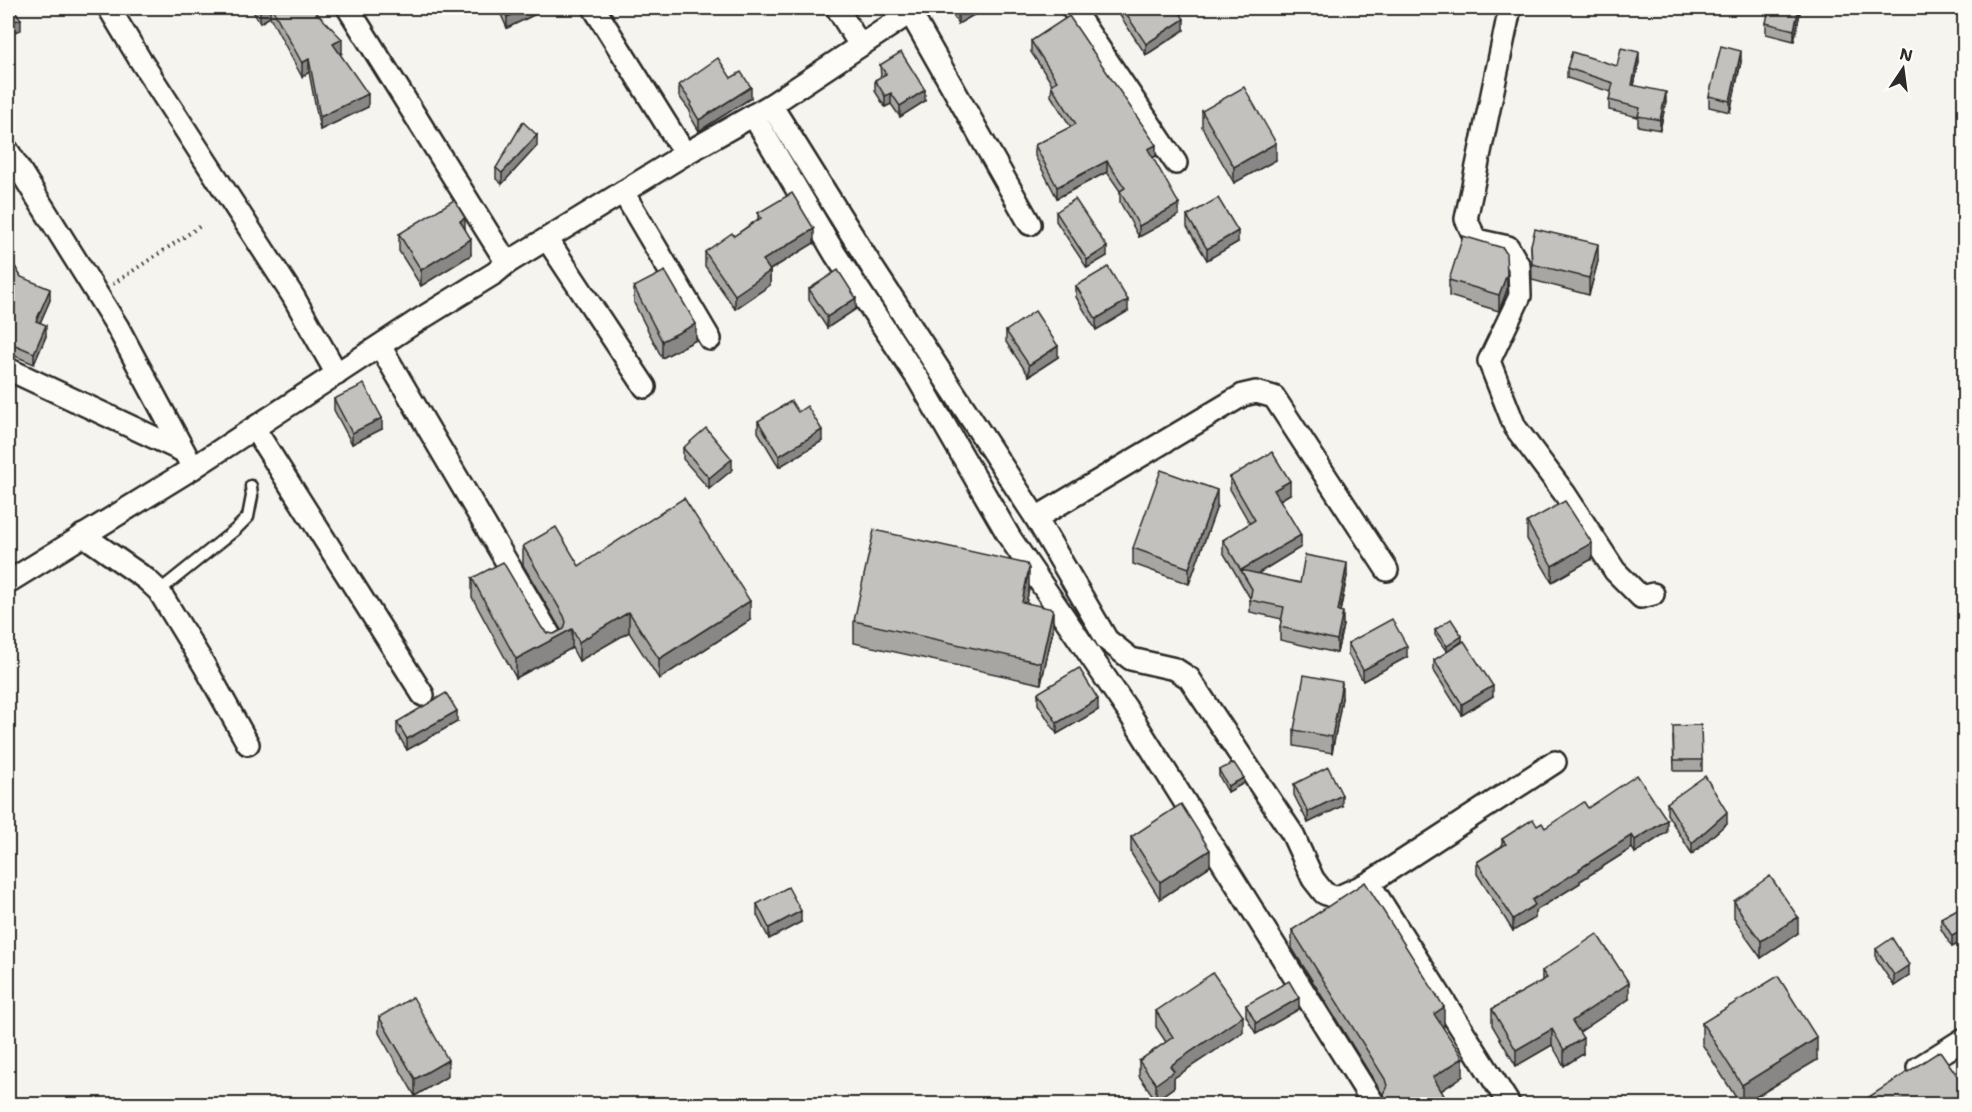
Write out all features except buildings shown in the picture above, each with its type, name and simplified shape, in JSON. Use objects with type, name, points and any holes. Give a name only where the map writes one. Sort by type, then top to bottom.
[{"type":"street","points":[[110,8],[138,58],[293,296],[337,374]]},
{"type":"street","points":[[348,8],[507,263]]},
{"type":"street","points":[[594,8],[685,154]]},
{"type":"street","points":[[837,8],[860,45]]},
{"type":"street","points":[[1072,8],[1176,163]]},
{"type":"street","points":[[1510,8],[1466,219],[1476,240],[1508,247],[1519,266],[1520,296],[1489,361],[1515,427],[1565,494],[1615,571],[1641,597],[1653,594]]},
{"type":"street","points":[[8,582],[83,535],[188,460],[254,428],[507,263],[685,154],[762,110],[913,10],[1030,224]]},
{"type":"street","points":[[762,110],[891,297],[1036,518],[1107,640],[1131,659],[1175,669],[1189,678],[1292,833],[1314,879],[1324,893],[1336,898],[1369,883],[1555,762]]},
{"type":"street","points":[[762,110],[835,254],[918,380],[1010,538],[1133,718],[1374,1104]]},
{"type":"street","points":[[8,151],[117,326],[188,460]]},
{"type":"street","points":[[623,192],[710,339]]},
{"type":"street","points":[[547,239],[645,387]]},
{"type":"street","points":[[381,346],[553,641]]},
{"type":"street","points":[[8,369],[188,460]]},
{"type":"street","points":[[1036,518],[1243,395],[1263,393],[1274,397],[1387,570]]},
{"type":"street","points":[[254,428],[423,695]]},
{"type":"street","points":[[83,535],[146,579],[159,591],[248,744]]},
{"type":"street","points":[[1369,883],[1509,1104]]},
{"type":"street","points":[[1898,1080],[1965,1039]]},
{"type":"lane","points":[[159,591],[248,517],[252,496],[251,486]]},
{"type":"path","points":[[98,295],[202,225]]}]
